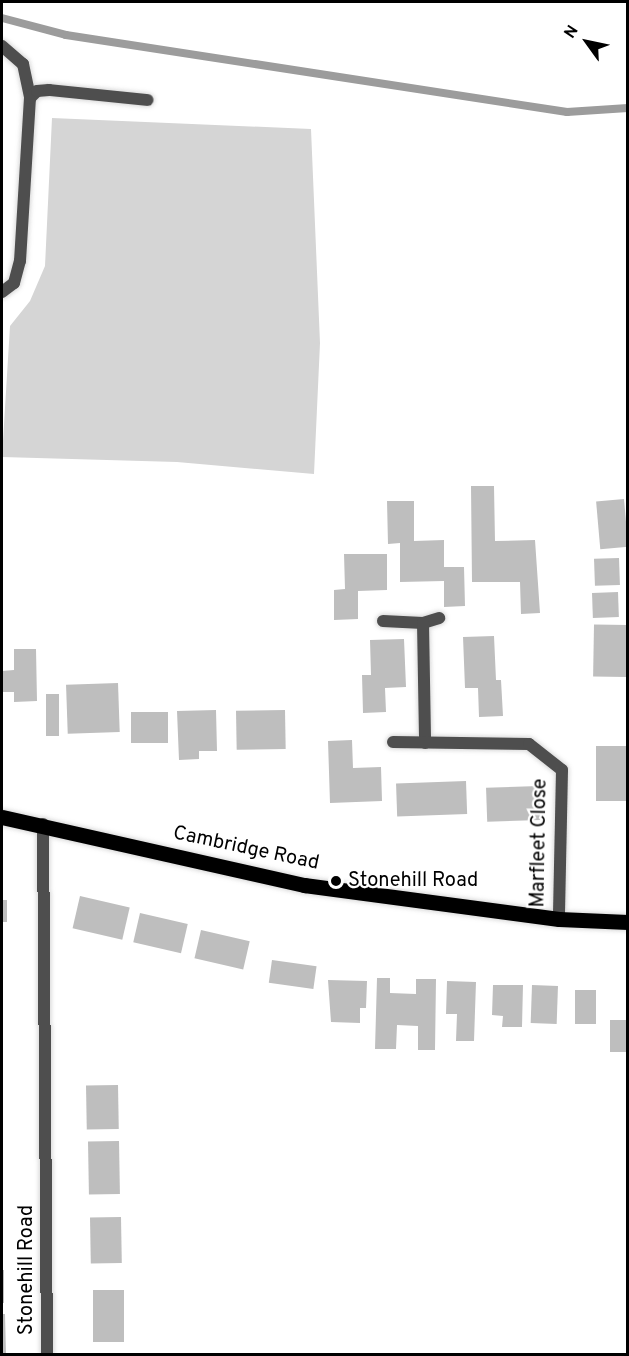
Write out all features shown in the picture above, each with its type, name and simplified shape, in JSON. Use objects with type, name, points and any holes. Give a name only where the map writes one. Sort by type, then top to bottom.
[{"type":"main road","name":"Cambridge Road","points":[[2,817],[43,824],[304,885],[559,919],[627,922]]},
{"type":"street","points":[[2,46],[23,64],[30,98],[20,261],[14,283],[2,292]]},
{"type":"street","points":[[30,98],[37,91],[49,90],[147,100]]},
{"type":"street","points":[[383,621],[423,622],[439,618]]},
{"type":"street","points":[[423,622],[425,743]]},
{"type":"street","name":"Marfleet Close","points":[[393,742],[529,744],[562,770],[559,919]]},
{"type":"street","name":"Stonehill Road","points":[[43,824],[47,1354]]},
{"type":"shaded area","points":[[52,118],[311,129],[320,343],[314,474],[177,462],[2,457],[10,326],[30,301],[45,266]]},
{"type":"building","points":[[471,486],[494,486],[495,541],[535,540],[540,613],[521,614],[520,582],[472,582]]},
{"type":"building","points":[[624,499],[628,547],[600,549],[596,501]]},
{"type":"building","points":[[387,501],[414,501],[414,541],[444,540],[444,567],[464,567],[465,606],[444,607],[444,581],[400,582],[400,543],[388,544]]},
{"type":"building","points":[[344,554],[387,554],[387,590],[358,591],[358,619],[334,620],[334,590],[345,589]]},
{"type":"building","points":[[619,558],[620,585],[595,586],[594,559]]},
{"type":"building","points":[[618,592],[619,617],[593,618],[592,593]]},
{"type":"building","points":[[594,624],[628,625],[627,677],[593,676]]},
{"type":"building","points":[[494,636],[496,680],[501,680],[503,716],[479,717],[478,688],[465,688],[463,637]]},
{"type":"building","points":[[404,639],[406,687],[385,688],[386,712],[363,713],[362,675],[371,675],[370,640]]},
{"type":"building","points":[[14,649],[36,649],[37,701],[14,702],[14,692],[2,692],[2,671],[14,670]]},
{"type":"building","points":[[118,683],[120,732],[68,734],[66,685]]},
{"type":"building","points":[[46,694],[59,694],[59,736],[46,736]]},
{"type":"building","points":[[216,710],[217,751],[199,751],[199,759],[179,760],[177,711]]},
{"type":"building","points":[[285,710],[286,749],[237,750],[236,711]]},
{"type":"building","points":[[131,712],[168,712],[168,743],[131,743]]},
{"type":"building","points":[[352,740],[353,768],[381,767],[382,801],[330,803],[328,741]]},
{"type":"building","points":[[596,746],[628,746],[628,801],[596,801]]},
{"type":"building","points":[[466,781],[467,814],[397,816],[396,783]]},
{"type":"building","points":[[539,786],[540,820],[487,822],[486,788]]},
{"type":"building","points":[[80,896],[130,907],[122,940],[73,928]]},
{"type":"building","points":[[2,900],[7,900],[7,922],[2,922]]},
{"type":"building","points":[[140,913],[188,924],[181,953],[133,942]]},
{"type":"building","points":[[201,930],[250,941],[243,970],[194,958]]},
{"type":"building","points":[[272,960],[317,966],[313,989],[269,983]]},
{"type":"building","points":[[377,978],[390,978],[390,993],[416,994],[416,979],[436,979],[435,1050],[418,1050],[418,1026],[397,1025],[396,1049],[375,1049]]},
{"type":"building","points":[[328,980],[367,981],[366,1008],[360,1008],[360,1023],[331,1022]]},
{"type":"building","points":[[447,981],[476,982],[474,1041],[456,1041],[457,1014],[446,1014]]},
{"type":"building","points":[[493,985],[523,985],[522,1027],[502,1027],[503,1016],[492,1015]]},
{"type":"building","points":[[532,985],[558,986],[557,1024],[531,1023]]},
{"type":"building","points":[[575,990],[596,990],[596,1024],[575,1024]]},
{"type":"building","points":[[610,1020],[628,1020],[628,1052],[610,1052]]},
{"type":"building","points":[[118,1085],[119,1129],[87,1130],[86,1086]]},
{"type":"building","points":[[119,1141],[120,1194],[89,1195],[88,1142]]},
{"type":"building","points":[[121,1217],[122,1263],[91,1264],[90,1218]]},
{"type":"building","points":[[2,1270],[4,1270],[4,1303],[2,1303]]},
{"type":"building","points":[[93,1290],[124,1290],[124,1342],[93,1342]]},
{"type":"building","points":[[2,1314],[5,1314],[6,1354],[2,1354]]},
{"type":"waterway","points":[[2,18],[66,35],[567,112],[628,108]]},
{"type":"place","name":"Stonehill Road","points":[[336,881]]}]
